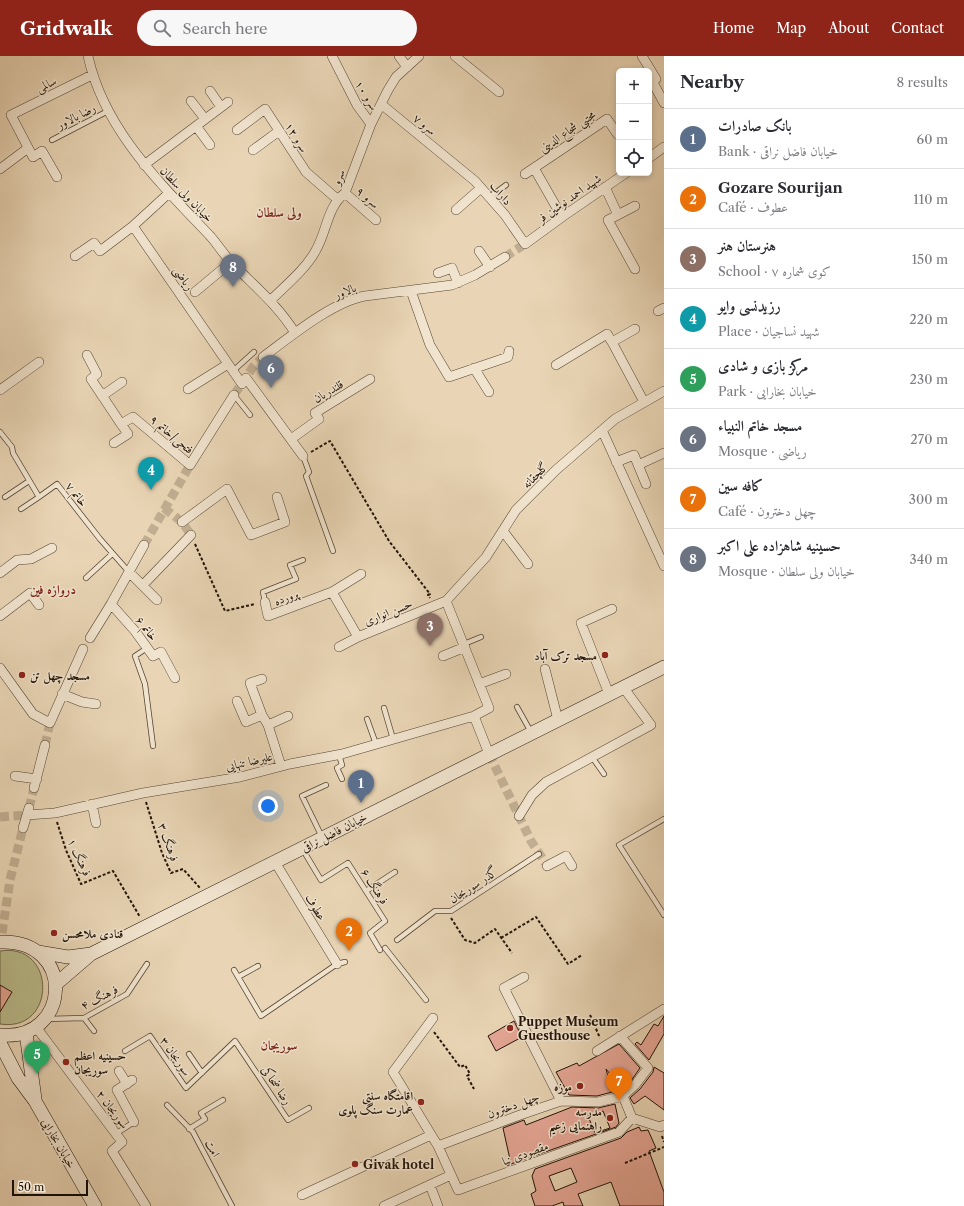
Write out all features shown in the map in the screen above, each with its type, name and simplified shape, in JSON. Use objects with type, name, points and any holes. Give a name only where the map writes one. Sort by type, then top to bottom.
[{"type":"main road","name":"خیابان فاضل نراقی","points":[[91,954],[664,667]]},
{"type":"main road","points":[[0,931],[14,942]]},
{"type":"main road","points":[[0,942],[14,942],[27,945],[38,952],[47,961],[53,972],[56,984],[53,1003],[36,1026],[11,1036],[0,1035]]},
{"type":"main road","points":[[38,952],[68,957],[91,954]]},
{"type":"main road","points":[[56,984],[91,954]]},
{"type":"main road","name":"خیابان بخارایی","points":[[35,1101],[36,1026]]},
{"type":"main road","name":"خیابان بخارایی","points":[[0,1043],[18,1078],[35,1101],[95,1206]]},
{"type":"main road","points":[[0,1066],[18,1078]]},
{"type":"street","name":"خیابان ولی سلطان","points":[[88,56],[92,75],[108,111],[144,164],[169,193],[212,238],[231,262],[285,316],[295,332]]},
{"type":"street","name":"سرو ۱۰","points":[[332,56],[357,106],[371,124]]},
{"type":"street","points":[[399,56],[407,67]]},
{"type":"street","name":"سرو","points":[[270,300],[298,273],[316,252],[337,199],[345,193],[371,124],[392,83],[419,56]]},
{"type":"street","points":[[455,56],[499,92]]},
{"type":"street","points":[[642,56],[649,68]]},
{"type":"street","points":[[652,72],[656,79],[652,81]]},
{"type":"street","name":"سالمی","points":[[28,148],[11,115],[92,75]]},
{"type":"street","points":[[652,85],[664,103]]},
{"type":"street","points":[[144,164],[224,105],[210,91]]},
{"type":"street","points":[[191,101],[205,119]]},
{"type":"street","name":"سرو ۷","points":[[381,104],[453,162]]},
{"type":"street","name":"سرو ۱۲","points":[[237,130],[265,109],[306,172],[337,199]]},
{"type":"street","name":"مجتبی شجاع الدینی","points":[[524,174],[607,119],[616,132]]},
{"type":"street","points":[[196,126],[210,145]]},
{"type":"street","points":[[253,150],[279,131]]},
{"type":"street","points":[[0,169],[28,148],[33,157],[42,151],[57,177]]},
{"type":"street","points":[[652,156],[664,148]]},
{"type":"street","name":"داراب","points":[[453,162],[490,197],[505,215],[525,244]]},
{"type":"street","points":[[534,168],[562,217]]},
{"type":"street","name":"شهید احمد نوشین فر","points":[[525,244],[622,176]]},
{"type":"street","points":[[605,187],[618,215]]},
{"type":"street","points":[[456,210],[481,188]]},
{"type":"street","points":[[75,256],[94,242],[100,252],[133,226],[169,193]]},
{"type":"street","name":"سرو ۹","points":[[345,193],[376,220]]},
{"type":"street","points":[[635,206],[608,220],[635,269]]},
{"type":"street","name":"ریاضی","points":[[133,226],[230,368],[244,381],[303,456]]},
{"type":"street","points":[[479,251],[490,267]]},
{"type":"street","name":"بالاور","points":[[263,357],[295,332],[332,310],[359,297],[439,288],[458,283],[490,267],[505,257]]},
{"type":"street","points":[[195,292],[231,262]]},
{"type":"street","points":[[438,273],[452,268],[458,283]]},
{"type":"street","points":[[411,291],[430,345],[449,377],[508,357],[509,351]]},
{"type":"street","points":[[612,342],[635,329]]},
{"type":"street","points":[[556,365],[607,334],[644,402]]},
{"type":"street","points":[[87,355],[97,374],[91,379],[128,434],[114,443]]},
{"type":"street","points":[[0,390],[39,362]]},
{"type":"street","points":[[188,389],[230,368]]},
{"type":"street","points":[[474,368],[490,392]]},
{"type":"street","name":"قلندریان","points":[[291,439],[319,419],[315,413],[370,379]]},
{"type":"street","points":[[102,396],[122,382]]},
{"type":"street","name":"گلچقانه","points":[[446,601],[486,557],[516,510],[556,470],[614,419],[664,391]]},
{"type":"street","name":"فتحی/خاتم ۹","points":[[122,424],[133,417],[190,465],[234,395]]},
{"type":"street","points":[[602,430],[664,566]]},
{"type":"street","points":[[638,465],[664,453]]},
{"type":"street","points":[[616,462],[634,455],[646,484]]},
{"type":"street","points":[[182,522],[227,489],[252,535],[285,522],[277,497]]},
{"type":"street","points":[[503,531],[528,564]]},
{"type":"street","points":[[143,585],[191,535]]},
{"type":"street","points":[[90,638],[112,604],[144,545]]},
{"type":"street","points":[[0,573],[17,560],[31,559],[52,548]]},
{"type":"street","points":[[129,572],[156,600]]},
{"type":"street","name":"پرورده","points":[[265,602],[268,616],[332,592],[361,574]]},
{"type":"street","points":[[332,592],[358,637]]},
{"type":"street","points":[[0,616],[30,593],[39,604]]},
{"type":"street","points":[[446,601],[489,708],[474,716],[489,754]]},
{"type":"street","name":"حسن انواری","points":[[340,647],[358,637],[446,601]]},
{"type":"street","name":"خاتم ۶","points":[[112,604],[135,631],[153,656],[161,652],[175,678]]},
{"type":"street","points":[[609,694],[581,622],[612,609]]},
{"type":"street","points":[[443,656],[464,646]]},
{"type":"street","points":[[0,668],[33,714],[50,723],[83,649]]},
{"type":"street","points":[[545,670],[558,720]]},
{"type":"street","points":[[479,684],[506,674]]},
{"type":"street","points":[[262,679],[250,683],[262,715],[268,725],[281,766]]},
{"type":"street","points":[[519,816],[532,795],[546,782],[650,725],[623,688]]},
{"type":"street","points":[[62,694],[82,702],[96,704]]},
{"type":"street","points":[[237,700],[246,722],[262,715]]},
{"type":"street","points":[[268,725],[288,716]]},
{"type":"street","name":"علیرضا تنهایی","points":[[23,828],[28,812],[55,814],[143,793],[240,777],[281,766],[339,754],[474,716]]},
{"type":"street","points":[[15,776],[35,783],[45,745]]},
{"type":"street","points":[[92,804],[96,823]]},
{"type":"street","points":[[547,866],[566,856],[572,866]]},
{"type":"street","name":"عطوف","points":[[275,862],[341,963]]},
{"type":"street","points":[[524,977],[504,988],[561,1101]]},
{"type":"street","points":[[600,1049],[664,1009]]},
{"type":"street","points":[[388,1205],[451,1175],[438,1146],[393,1072],[431,1021]]},
{"type":"street","name":"سوریجان ۲","points":[[36,1026],[122,1142],[112,1151],[146,1206]]},
{"type":"street","points":[[620,1036],[648,1068],[635,1085],[623,1096],[632,1118],[660,1127],[664,1125]]},
{"type":"street","points":[[119,1071],[130,1082],[116,1090],[134,1122]]},
{"type":"street","name":"چهل دخترون","points":[[438,1146],[561,1101],[598,1102],[623,1096]]},
{"type":"street","name":"مقصودی نیا","points":[[451,1175],[458,1190],[619,1132],[632,1118]]},
{"type":"street","points":[[302,1195],[431,1135]]},
{"type":"street","points":[[430,1185],[438,1206]]},
{"type":"lane","name":"رضا بالاور","points":[[52,140],[108,111]]},
{"type":"lane","points":[[490,197],[506,184]]},
{"type":"lane","points":[[230,368],[254,352]]},
{"type":"lane","points":[[234,395],[250,415]]},
{"type":"lane","points":[[0,432],[12,447],[13,454],[39,496],[21,509]]},
{"type":"lane","points":[[303,456],[309,472],[306,476],[333,551]]},
{"type":"lane","points":[[5,497],[29,481]]},
{"type":"lane","name":"خاتم ۷","points":[[39,496],[56,484],[112,554],[129,572]]},
{"type":"lane","points":[[86,578],[112,554]]},
{"type":"lane","points":[[265,602],[263,592],[296,579],[290,565],[303,560]]},
{"type":"lane","points":[[464,646],[481,637]]},
{"type":"lane","points":[[147,648],[135,656],[145,684],[153,746]]},
{"type":"lane","points":[[518,707],[532,733]]},
{"type":"lane","points":[[384,708],[393,738]]},
{"type":"lane","points":[[367,719],[376,744]]},
{"type":"lane","points":[[339,754],[342,765],[337,768],[342,778]]},
{"type":"lane","points":[[592,757],[604,774]]},
{"type":"lane","points":[[323,838],[302,796],[326,785]]},
{"type":"lane","points":[[664,819],[619,845],[664,915]]},
{"type":"lane","name":"فرهنگ ۶","points":[[302,848],[321,880],[348,863],[385,921],[370,933],[426,1000]]},
{"type":"lane","name":"گذر سوریجان","points":[[397,940],[435,912],[451,912],[539,854]]},
{"type":"lane","points":[[366,891],[395,872]]},
{"type":"lane","points":[[234,970],[261,1016],[341,963]]},
{"type":"lane","name":"فرهنگ ۴","points":[[36,1026],[84,1018],[127,994],[147,964]]},
{"type":"lane","points":[[238,977],[258,966]]},
{"type":"lane","points":[[84,1018],[94,1031]]},
{"type":"lane","name":"سوریجان ۳","points":[[125,1051],[150,1036],[186,1088],[202,1073]]},
{"type":"lane","name":"رضا ضحاکی","points":[[202,1073],[235,1041],[288,1120],[309,1108]]},
{"type":"lane","points":[[189,1054],[202,1073]]},
{"type":"lane","points":[[189,1129],[205,1119],[201,1113],[223,1100]]},
{"type":"lane","name":"امت","points":[[167,1105],[189,1129],[199,1143],[232,1206]]},
{"type":"lane","points":[[116,1133],[134,1122]]},
{"type":"path","points":[[303,456],[330,441],[389,542],[430,594],[428,595],[435,606]]},
{"type":"path","name":"پرورده","points":[[191,535],[225,612],[265,602]]},
{"type":"path","name":"فرهنگ ۳","points":[[143,793],[162,853],[171,873],[183,869],[207,896]]},
{"type":"path","name":"فرهنگ ۱","points":[[55,814],[66,850],[81,884],[113,871],[146,926]]},
{"type":"path","points":[[448,912],[465,940],[475,943],[495,929],[512,953]]},
{"type":"path","points":[[501,938],[536,917],[568,964],[582,955]]},
{"type":"path","points":[[590,1015],[600,1049]]},
{"type":"path","points":[[431,1021],[460,1067],[465,1065],[470,1074],[467,1076],[474,1089]]},
{"type":"path","points":[[625,1163],[664,1147]]},
{"type":"green space","points":[[0,951],[19,952],[32,960],[40,973],[43,988],[40,1002],[32,1015],[19,1023],[0,1024]]},
{"type":"building","points":[[0,985],[12,992],[0,1012]]},
{"type":"building","points":[[664,1016],[664,1034],[649,1060],[635,1044],[637,1042],[641,1045],[654,1024],[658,1026]]},
{"type":"building","name":"Puppet Museum Guesthouse","points":[[514,1021],[522,1037],[496,1051],[488,1036]]},
{"type":"building","points":[[619,1044],[640,1068],[631,1081],[622,1089],[606,1069],[612,1092],[597,1096],[569,1095],[556,1072],[577,1063],[579,1066]]},
{"type":"building","points":[[654,1067],[664,1073],[664,1110],[645,1096],[634,1104],[630,1098],[640,1089],[653,1072]]},
{"type":"building","points":[[615,1104],[619,1123],[616,1127],[511,1164],[503,1128],[524,1120],[526,1125],[572,1107],[598,1108]],"holes":[[[603,1111],[610,1128],[595,1133],[588,1116]]]},
{"type":"building","points":[[639,1127],[641,1131],[648,1130],[656,1148],[649,1151],[664,1192],[664,1206],[620,1206],[611,1182],[578,1194],[583,1206],[564,1206],[563,1202],[552,1206],[535,1206],[531,1194],[536,1191],[532,1176],[535,1169],[621,1138],[627,1132]],"holes":[[[571,1168],[577,1182],[555,1191],[549,1176]]]},
{"type":"tunnel","points":[[505,257],[525,244]]},
{"type":"tunnel","points":[[234,395],[253,367],[263,357]]},
{"type":"tunnel","points":[[144,545],[190,465]]},
{"type":"tunnel","points":[[164,508],[182,522],[191,535]]},
{"type":"tunnel","points":[[45,745],[50,723]]},
{"type":"tunnel","points":[[489,754],[531,841],[550,870]]},
{"type":"tunnel","points":[[29,808],[34,788]]},
{"type":"tunnel","points":[[0,817],[27,815]]},
{"type":"tunnel","points":[[2,933],[10,880],[23,828]]},
{"type":"place","name":"حسینیه شاهزاده علی اکبر","points":[[233,287]]},
{"type":"place","name":"مسجد خاتم النبیاء","points":[[271,388]]},
{"type":"place","name":"رزیدنسی وایو","points":[[151,490]]},
{"type":"place","name":"هنرستان هنر","points":[[430,646]]},
{"type":"place","name":"مسجد ترک آباد","points":[[605,655]]},
{"type":"place","name":"مسجد چهل تن","points":[[22,675]]},
{"type":"place","name":"بانک صادرات","points":[[361,803]]},
{"type":"place","name":"قنادی ملامحسن","points":[[54,933]]},
{"type":"place","name":"Gozare Sourijan","points":[[349,951]]},
{"type":"place","name":"Puppet Museum Guesthouse","points":[[510,1028]]},
{"type":"place","name":"حسینیه اعظم سوریجان","points":[[66,1062]]},
{"type":"place","name":"مرکز بازی و شادی","points":[[37,1074]]},
{"type":"place","name":"موزه","points":[[580,1086]]},
{"type":"place","name":"کافه سین","points":[[619,1101]]},
{"type":"place","name":"اقامتگاه سنتی عمارت سنگ پلوی","points":[[421,1102]]},
{"type":"place","name":"مدرسه راهنمایی زعیم","points":[[610,1118]]},
{"type":"place","name":"Givak hotel","points":[[355,1164]]},
{"type":"district","name":"ولی سلطان","points":[[279,212]]},
{"type":"district","name":"دروازه فین","points":[[53,589]]},
{"type":"district","name":"سوریجان","points":[[279,1045]]}]
